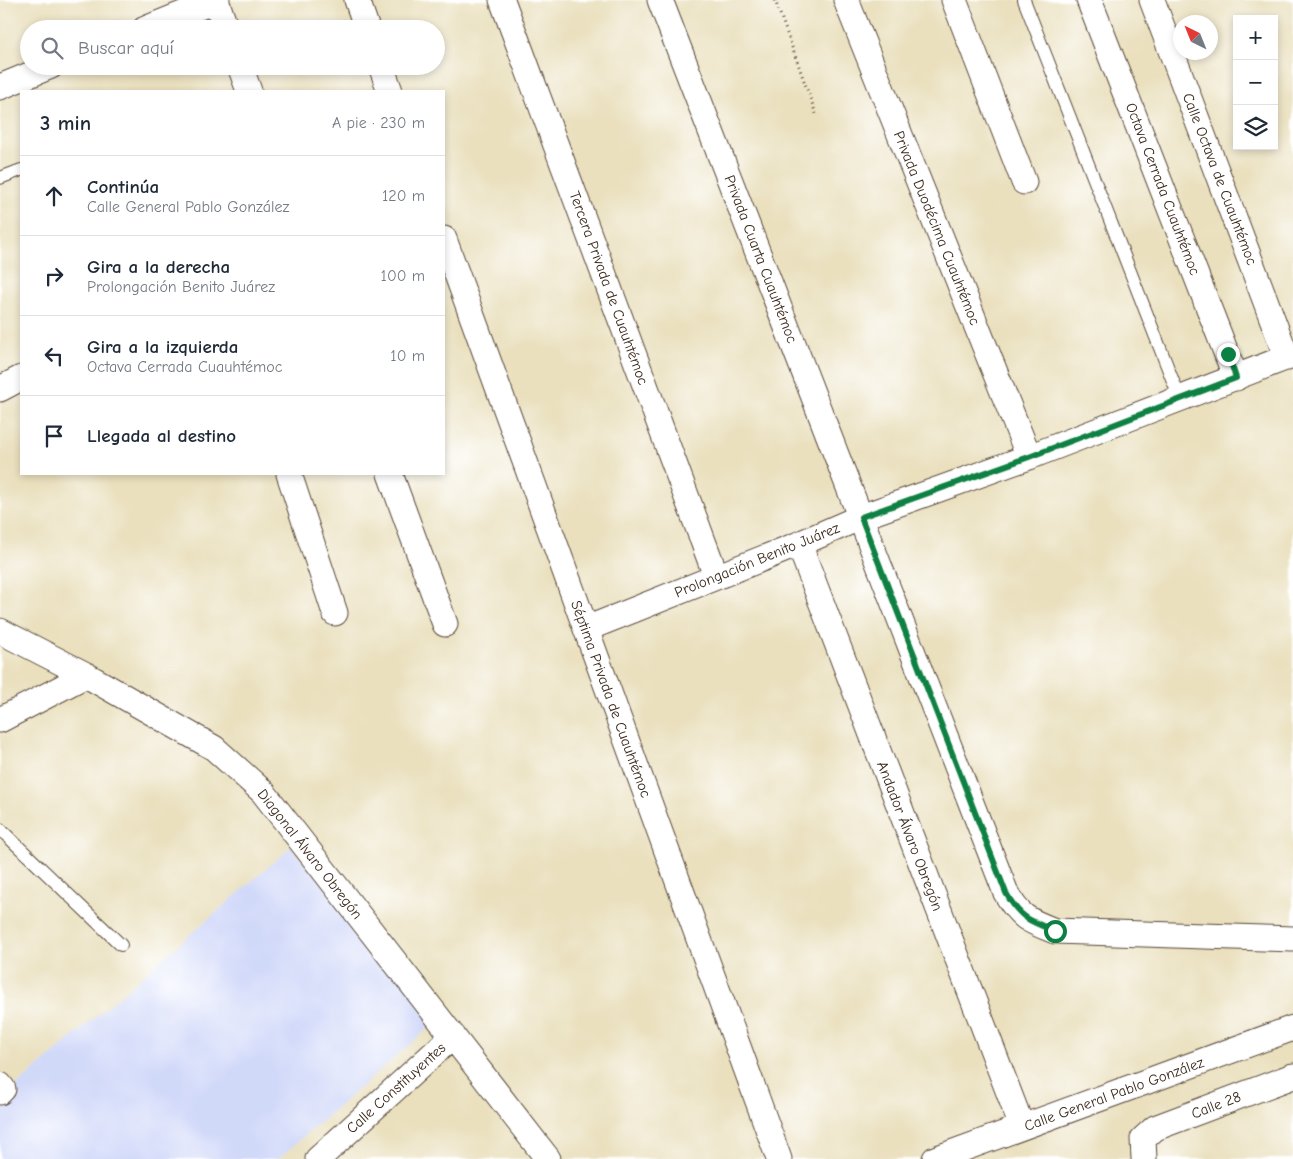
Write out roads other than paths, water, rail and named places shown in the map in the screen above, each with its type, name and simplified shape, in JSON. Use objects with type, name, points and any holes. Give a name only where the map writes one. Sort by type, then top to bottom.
[{"type":"street","points":[[167,20],[216,0],[223,20]]},
{"type":"street","points":[[357,0],[364,20]]},
{"type":"street","name":"Tercera Privada de Cuauhtémoc","points":[[502,0],[716,576]]},
{"type":"street","name":"Privada Cuarta Cuauhtémoc","points":[[660,0],[861,517]]},
{"type":"street","name":"Privada Duodécima Cuauhtémoc","points":[[846,0],[1029,457]]},
{"type":"street","points":[[954,0],[1024,182]]},
{"type":"street","name":"Octava Cerrada Cuauhtémoc","points":[[1090,0],[1236,378]]},
{"type":"street","name":"Calle Octava de Cuauhtémoc","points":[[1152,0],[1290,356]]},
{"type":"street","points":[[0,87],[29,75]]},
{"type":"street","points":[[243,75],[249,90]]},
{"type":"street","points":[[384,75],[390,90]]},
{"type":"street","name":"Séptima Privada de Cuauhtémoc","points":[[445,242],[780,1159]]},
{"type":"street","name":"Prolongación Benito Juárez","points":[[586,629],[799,544],[861,517],[1029,457],[1290,356]]},
{"type":"street","points":[[0,389],[20,379]]},
{"type":"street","points":[[289,475],[335,613]]},
{"type":"street","points":[[390,475],[446,624]]},
{"type":"street","points":[[861,517],[1006,893],[1015,909],[1031,922],[1055,931],[1293,938]]},
{"type":"street","name":"Andador Álvaro Obregón","points":[[799,544],[1022,1127]]},
{"type":"street","name":"Diagonal Álvaro Obregón","points":[[0,630],[86,675],[214,748],[262,792],[548,1159]]},
{"type":"street","points":[[0,720],[86,675]]},
{"type":"street","name":"Calle General Pablo González","points":[[936,1159],[1293,1028]]},
{"type":"street","name":"Calle Constituyentes","points":[[318,1159],[452,1036]]},
{"type":"street","name":"Calle 28","points":[[1144,1149],[1155,1128],[1293,1076]]},
{"type":"lane","points":[[1024,0],[1180,399]]},
{"type":"lane","points":[[0,178],[20,170]]},
{"type":"lane","points":[[0,829],[121,945]]}]
